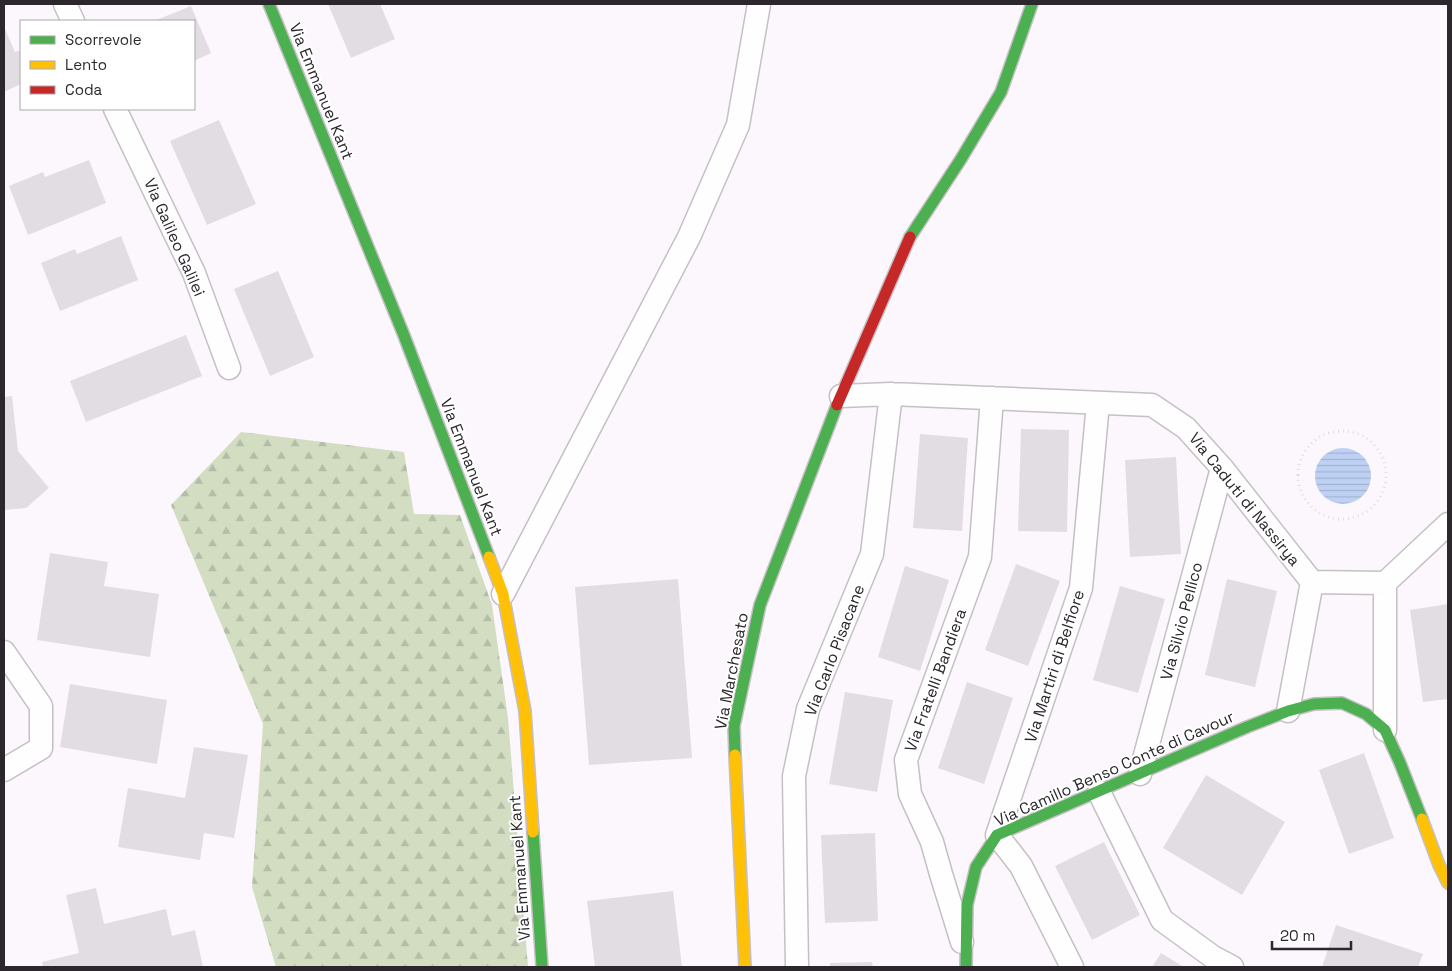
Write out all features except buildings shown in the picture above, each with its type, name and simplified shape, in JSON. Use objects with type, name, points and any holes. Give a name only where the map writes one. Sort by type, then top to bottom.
[{"type":"street","points":[[65,4],[73,20]]},
{"type":"street","name":"Via Emmanuel Kant","points":[[269,4],[403,334],[503,594],[525,711],[542,967]]},
{"type":"street","points":[[503,594],[689,237],[738,125],[759,4]]},
{"type":"street","name":"Via Marchesato","points":[[746,967],[734,726],[760,605],[841,396],[911,235],[961,159],[1001,92],[1032,4]]},
{"type":"street","name":"Via Galileo Galilei","points":[[115,110],[194,273],[229,368]]},
{"type":"street","name":"Via Caduti di Nassirya","points":[[841,396],[891,394],[1152,405],[1186,428],[1222,468],[1312,582],[1384,583]]},
{"type":"street","name":"Via Carlo Pisacane","points":[[797,967],[794,776],[808,709],[872,554],[891,394]]},
{"type":"street","name":"Via Fratelli Bandiera","points":[[966,961],[932,842],[910,794],[906,760],[980,557],[992,398]]},
{"type":"street","name":"Via Martiri di Belfiore","points":[[997,835],[1082,588],[1098,403]]},
{"type":"street","name":"Via Silvio Pellico","points":[[1140,774],[1222,468]]},
{"type":"street","points":[[1448,524],[1384,583],[1384,730],[1400,763],[1439,865],[1448,883]]},
{"type":"street","points":[[1288,711],[1312,582]]},
{"type":"street","points":[[4,652],[41,706],[41,748],[4,770]]},
{"type":"street","name":"Via Camillo Benso Conte di Cavour","points":[[966,961],[967,905],[976,867],[997,835],[1246,727],[1288,711],[1314,704],[1342,703],[1366,714],[1384,730]]},
{"type":"street","points":[[1099,792],[1162,920],[1213,957],[1232,967]]},
{"type":"street","points":[[997,835],[1022,866],[1072,967]]},
{"type":"path","points":[[1343,430],[1357,432],[1370,440],[1380,450],[1386,463],[1387,478],[1383,493],[1375,506],[1363,515],[1348,519],[1333,519],[1319,513],[1308,503],[1300,490],[1297,475],[1300,461],[1306,448],[1316,438],[1329,432],[1343,430]]},
{"type":"green space","points":[[241,432],[404,452],[414,514],[460,515],[492,605],[508,718],[528,967],[276,967],[252,887],[263,724],[171,505]]},
{"type":"water","points":[[1338,448],[1348,448],[1363,456],[1369,465],[1371,476],[1369,487],[1363,496],[1348,504],[1338,504],[1327,499],[1320,492],[1315,481],[1315,471],[1320,460],[1327,453]]},
{"type":"traffic: fast","points":[[269,4],[403,333],[489,557]]},
{"type":"traffic: fast","points":[[910,237],[961,159],[1001,92],[1032,4]]},
{"type":"traffic: fast","points":[[735,755],[734,726],[760,605],[837,405]]},
{"type":"traffic: fast","points":[[966,967],[967,905],[976,867],[997,835],[1288,711],[1314,704],[1342,703],[1366,714],[1385,730],[1422,819]]},
{"type":"traffic: fast","points":[[533,832],[542,967]]},
{"type":"traffic: slow","points":[[489,557],[503,594],[525,711],[533,832]]},
{"type":"traffic: slow","points":[[735,755],[745,967]]},
{"type":"traffic: slow","points":[[1422,819],[1439,865],[1448,883]]},
{"type":"traffic: jam","points":[[837,405],[910,237]]}]
